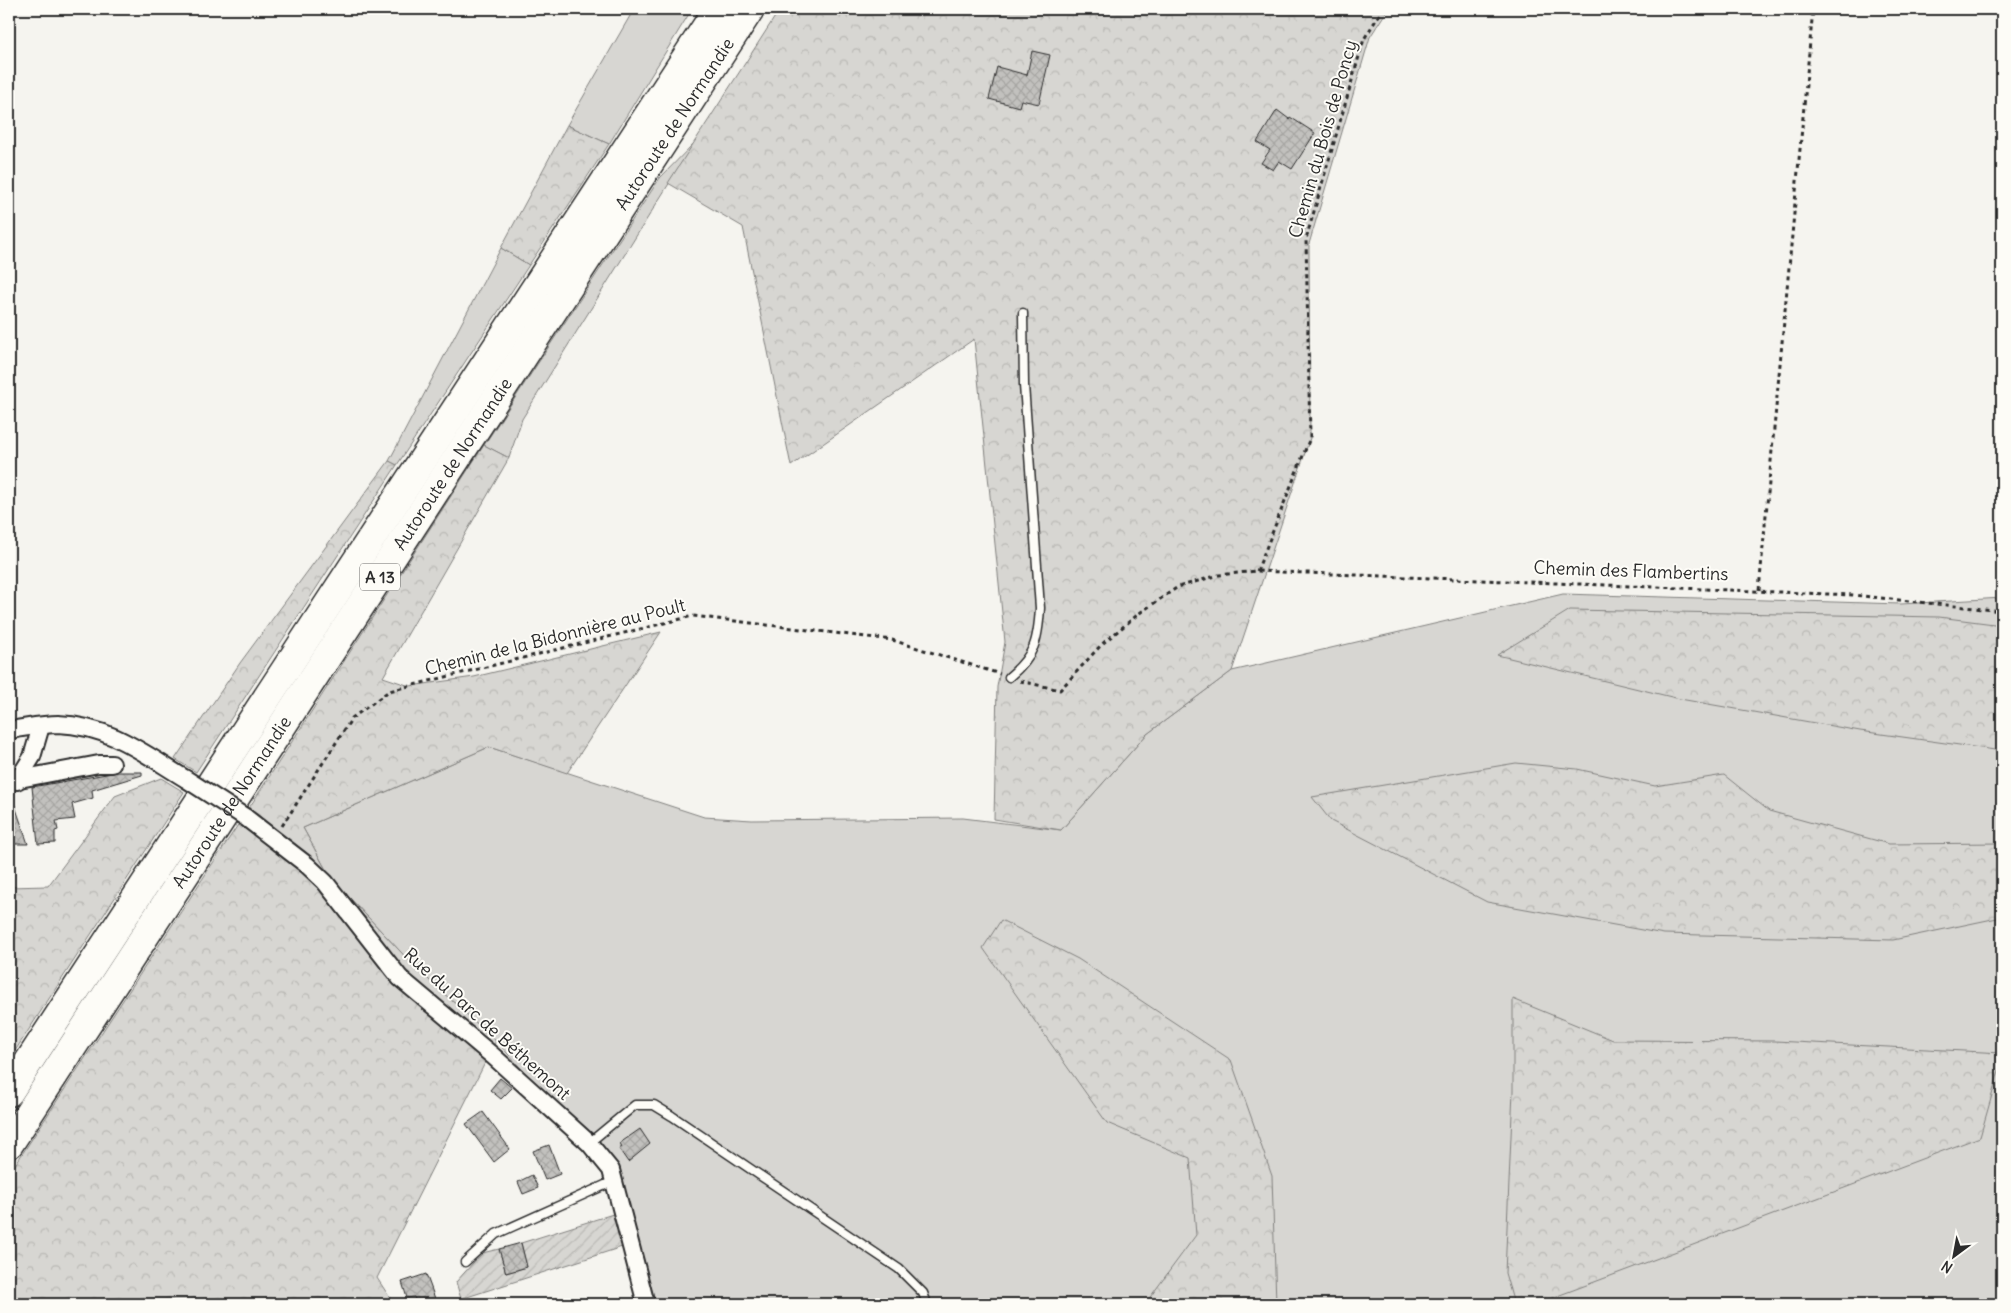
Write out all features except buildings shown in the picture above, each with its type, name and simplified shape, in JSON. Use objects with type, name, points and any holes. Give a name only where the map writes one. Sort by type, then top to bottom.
[{"type":"highway","name":"Autoroute de Normandie","points":[[9,1092],[718,9]]},
{"type":"highway","name":"Autoroute de Normandie","points":[[9,1144],[750,9]]},
{"type":"street","name":"Rue du Parc de Béthemont","points":[[9,730],[57,724],[92,728],[118,738],[245,817],[325,882],[400,978],[494,1056],[589,1143],[611,1170],[646,1304]]},
{"type":"street","points":[[13,781],[32,757],[41,726]]},
{"type":"street","points":[[13,781],[99,764],[112,764]]},
{"type":"lane","points":[[1009,677],[1024,664],[1031,654],[1038,629],[1040,608],[1024,385],[1023,313]]},
{"type":"lane","points":[[589,1143],[635,1105],[654,1105],[899,1269],[923,1293],[927,1304]]},
{"type":"lane","points":[[466,1262],[496,1234],[614,1181]]},
{"type":"path","name":"Chemin du Bois de Poncy","points":[[1257,571],[1310,438],[1306,239],[1364,39],[1383,9]]},
{"type":"path","points":[[1759,590],[1813,9]]},
{"type":"path","name":"Chemin des Flambertins","points":[[1257,571],[1853,595],[2002,611]]},
{"type":"path","name":"Chemin de la Bidonnière au Poult","points":[[273,839],[352,718],[390,691],[693,616],[892,640],[1009,677],[1060,690],[1102,644],[1141,612],[1178,587],[1219,575],[1257,571]]},
{"type":"green space","points":[[634,9],[692,9],[609,144],[567,125]]},
{"type":"green space","points":[[780,9],[1388,9],[1370,37],[1309,244],[1310,438],[1232,671],[1147,734],[1061,830],[994,819],[997,687],[1005,642],[974,339],[791,466],[743,227],[668,183]]},
{"type":"green space","points":[[567,125],[609,144],[529,265],[501,248]]},
{"type":"green space","points":[[695,142],[522,419],[509,458],[484,445],[660,178]]},
{"type":"green space","points":[[501,248],[529,265],[397,465],[389,461]]},
{"type":"green space","points":[[484,445],[509,458],[383,677],[410,686],[474,677],[661,632],[567,773],[489,747],[303,828],[330,877],[416,968],[496,1041],[377,1278],[394,1304],[9,1304],[9,1174]]},
{"type":"green space","points":[[389,461],[397,465],[196,772],[175,759],[240,663]]},
{"type":"green space","points":[[1563,594],[1901,604],[2002,598],[2002,1304],[656,1304],[618,1174],[496,1041],[416,968],[330,877],[303,828],[489,747],[704,817],[752,820],[963,818],[1061,830],[1147,734],[1232,671]]},
{"type":"green space","points":[[1570,610],[1939,617],[2002,625],[2002,751],[1860,731],[1680,699],[1497,655]]},
{"type":"green space","points":[[1516,763],[1577,769],[1655,786],[1724,775],[1769,811],[1889,844],[2002,843],[2002,917],[1893,940],[1664,934],[1487,902],[1331,821],[1312,797]]},
{"type":"green space","points":[[161,778],[184,792],[9,1060],[9,887],[48,886],[115,796]]},
{"type":"green space","points":[[1001,920],[1078,959],[1231,1060],[1272,1176],[1276,1304],[1145,1304],[1196,1235],[1190,1158],[1107,1123],[983,948]]},
{"type":"green space","points":[[1513,999],[1613,1040],[1775,1041],[2002,1053],[2002,1060],[1980,1137],[1536,1304],[1514,1304],[1505,1273],[1513,1091]]},
{"type":"green space","points":[[613,1214],[622,1247],[461,1299],[456,1282],[482,1253],[499,1249],[506,1273],[527,1267],[521,1243]]}]
